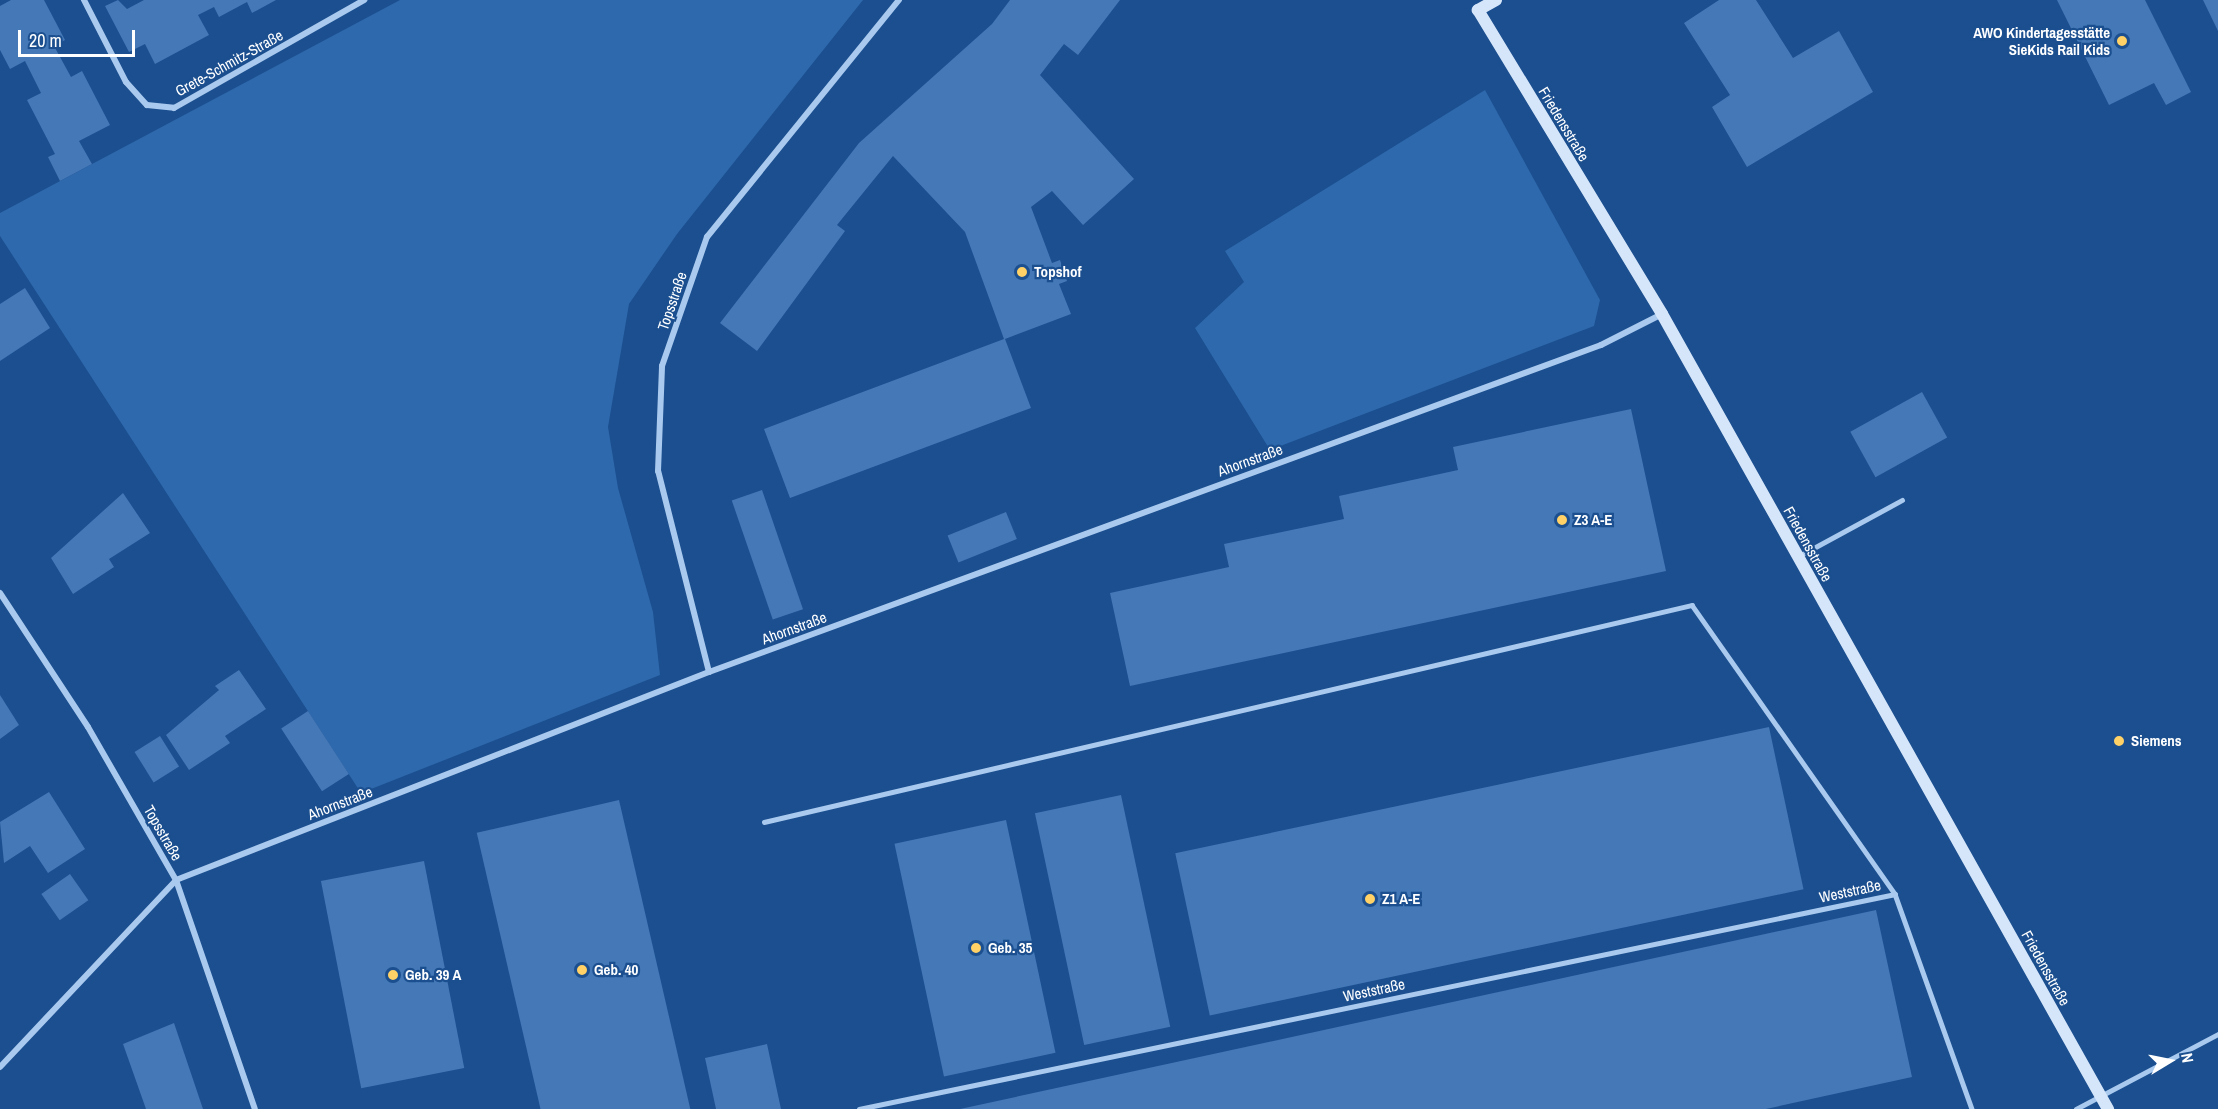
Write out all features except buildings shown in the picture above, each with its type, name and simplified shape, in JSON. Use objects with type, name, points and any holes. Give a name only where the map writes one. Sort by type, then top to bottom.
[{"type":"main road","points":[[1475,5],[1496,0]]},
{"type":"main road","name":"Friedensstraße","points":[[1475,5],[1662,314],[2108,1109]]},
{"type":"street","name":"Grete-Schmitz-Straße","points":[[84,0],[126,82],[147,105],[174,108],[364,0]]},
{"type":"street","name":"Topsstraße","points":[[709,672],[658,471],[662,366],[707,237],[899,0]]},
{"type":"street","name":"Ahornstraße","points":[[0,1067],[176,880],[709,672],[1601,345],[1662,314]]},
{"type":"street","name":"Topsstraße","points":[[0,593],[88,727],[176,880],[255,1109]]},
{"type":"lane","points":[[1798,557],[1902,500]]},
{"type":"lane","points":[[764,822],[1692,605],[1895,894],[1972,1109]]},
{"type":"lane","name":"Weststraße","points":[[859,1109],[1895,894]]},
{"type":"lane","points":[[2076,1109],[2218,1034]]},
{"type":"shaded area","points":[[400,0],[863,0],[677,234],[629,304],[608,427],[618,488],[653,612],[660,675],[361,793],[0,236],[0,213]]},
{"type":"shaded area","points":[[1485,90],[1600,300],[1594,326],[1270,450],[1195,328],[1244,282],[1225,251]]},
{"type":"place","name":"AWO Kindertagesstätte SieKids Rail Kids","points":[[2122,41]]},
{"type":"place","name":"Topshof","points":[[1022,272]]},
{"type":"place","name":"Z3 A-E","points":[[1562,520]]},
{"type":"place","name":"Siemens","points":[[2119,741]]},
{"type":"place","name":"Z1 A-E","points":[[1370,899]]},
{"type":"place","name":"Geb. 35","points":[[976,948]]},
{"type":"place","name":"Geb. 40","points":[[582,970]]},
{"type":"place","name":"Geb. 39 A","points":[[393,975]]}]
